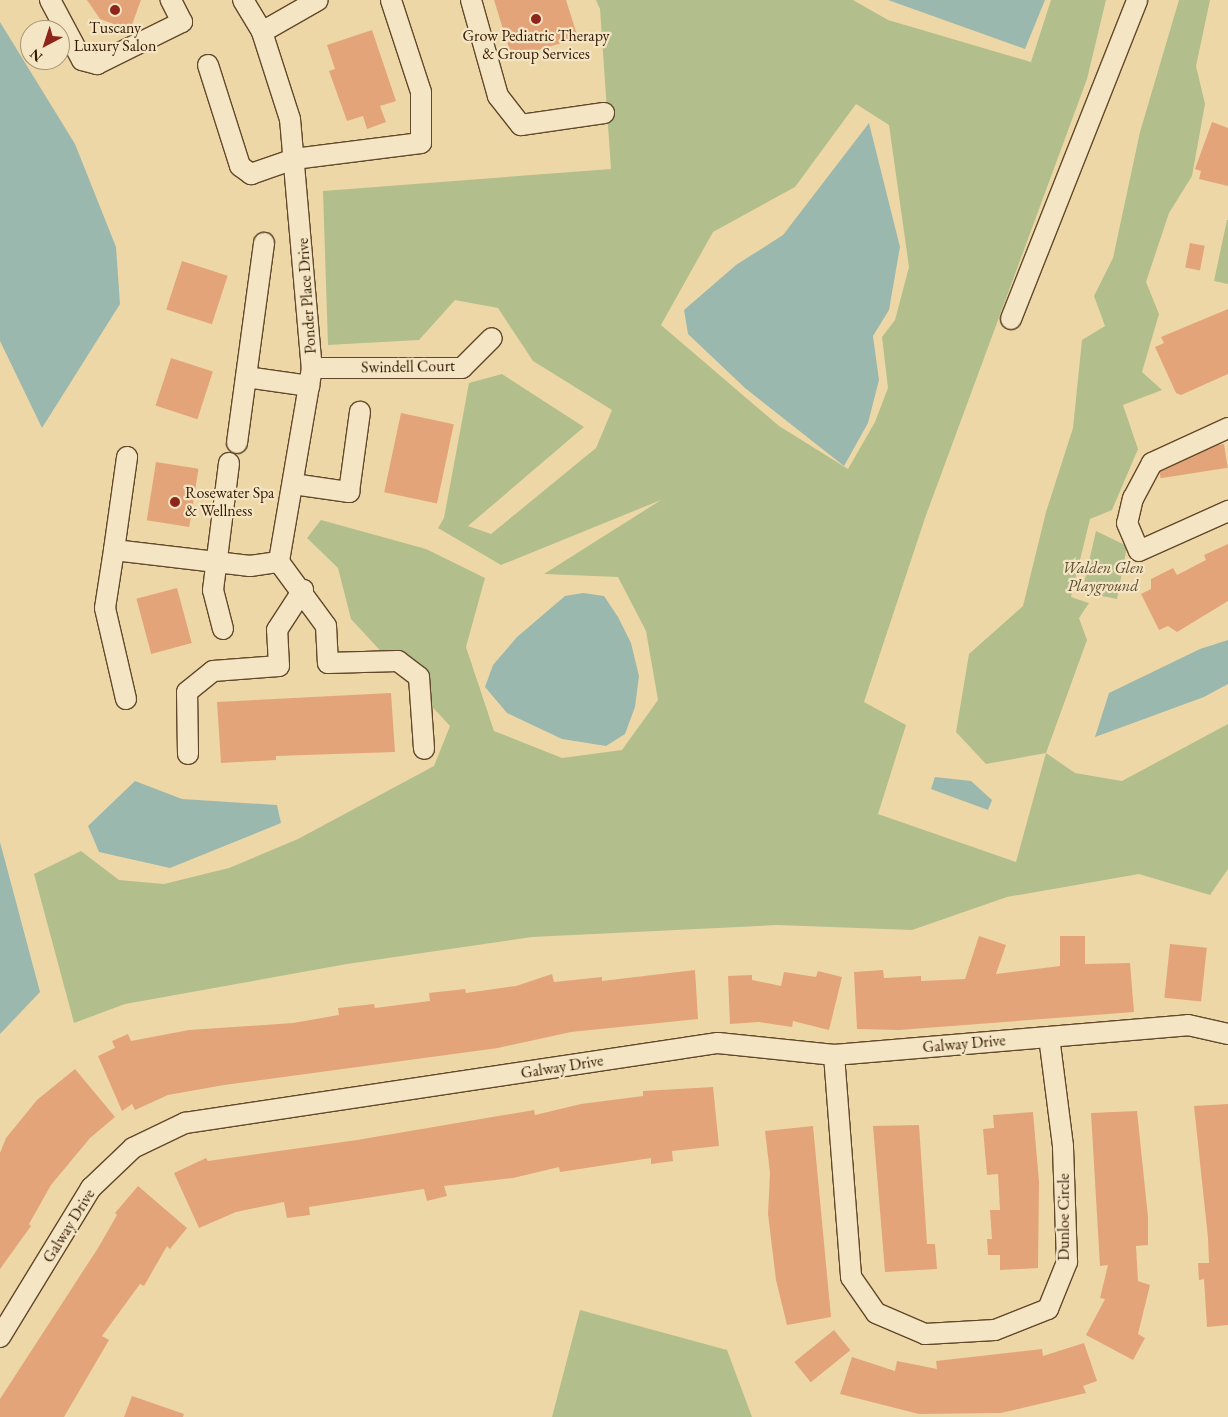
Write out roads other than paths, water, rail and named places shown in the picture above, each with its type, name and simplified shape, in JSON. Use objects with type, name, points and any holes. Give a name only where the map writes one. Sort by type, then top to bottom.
[{"type":"street","points":[[50,0],[82,60],[97,64],[182,22],[171,0]]},
{"type":"street","name":"Ponder Place Drive","points":[[243,0],[262,32],[290,119],[311,377],[279,562]]},
{"type":"street","points":[[262,32],[318,0]]},
{"type":"street","points":[[208,65],[240,166],[251,174],[259,173],[294,159],[421,143],[421,92],[391,0]]},
{"type":"street","points":[[471,0],[498,96],[521,125],[604,112]]},
{"type":"street","points":[[1011,319],[1137,0]]},
{"type":"street","points":[[236,443],[264,243]]},
{"type":"street","name":"Swindell Court","points":[[246,377],[311,377],[462,368],[492,338]]},
{"type":"street","points":[[292,484],[349,492],[360,412]]},
{"type":"street","points":[[1228,428],[1152,463],[1133,498],[1128,522],[1139,551],[1228,510]]},
{"type":"street","points":[[126,699],[105,608],[127,457]]},
{"type":"street","points":[[223,629],[213,590],[215,562],[229,463]]},
{"type":"street","points":[[114,550],[250,566],[279,562],[303,590],[326,626],[328,663],[398,661],[419,677],[424,749]]},
{"type":"street","points":[[188,754],[186,692],[213,670],[279,666],[277,630],[303,590]]},
{"type":"street","name":"Galway Drive","points":[[0,1337],[91,1188],[133,1148],[185,1123],[718,1044],[834,1055],[1188,1025],[1228,1034]]},
{"type":"street","name":"Dunloe Circle","points":[[834,1055],[852,1276],[876,1313],[925,1334],[994,1330],[1048,1309],[1067,1262],[1063,1146],[1049,1037]]},
{"type":"water","points":[[888,0],[1045,0],[1025,49]]},
{"type":"water","points":[[0,22],[20,55],[20,70],[30,70],[75,144],[116,247],[120,304],[42,428],[0,341]]},
{"type":"water","points":[[869,123],[900,247],[889,310],[873,336],[879,380],[868,423],[844,466],[745,388],[688,334],[684,310],[736,265],[783,235]]},
{"type":"water","points":[[583,593],[604,596],[618,617],[631,643],[639,676],[635,707],[625,734],[606,746],[562,739],[507,713],[485,687],[493,665],[517,637],[565,596]]},
{"type":"water","points":[[1228,640],[1228,684],[1204,697],[1095,737],[1109,693],[1200,649]]},
{"type":"water","points":[[935,777],[971,781],[992,800],[988,810],[931,789]]},
{"type":"water","points":[[135,781],[182,799],[277,805],[281,823],[170,868],[99,852],[88,826]]},
{"type":"water","points":[[0,842],[40,992],[0,1034]]},
{"type":"place","name":"Tuscany Luxury Salon","points":[[115,10]]},
{"type":"place","name":"Grow Pediatric Therapy & Group Services","points":[[536,19]]},
{"type":"place","name":"Rosewater Spa & Wellness","points":[[175,502]]},
{"type":"park label","name":"Walden Glen Playground","points":[[1103,577]]}]
